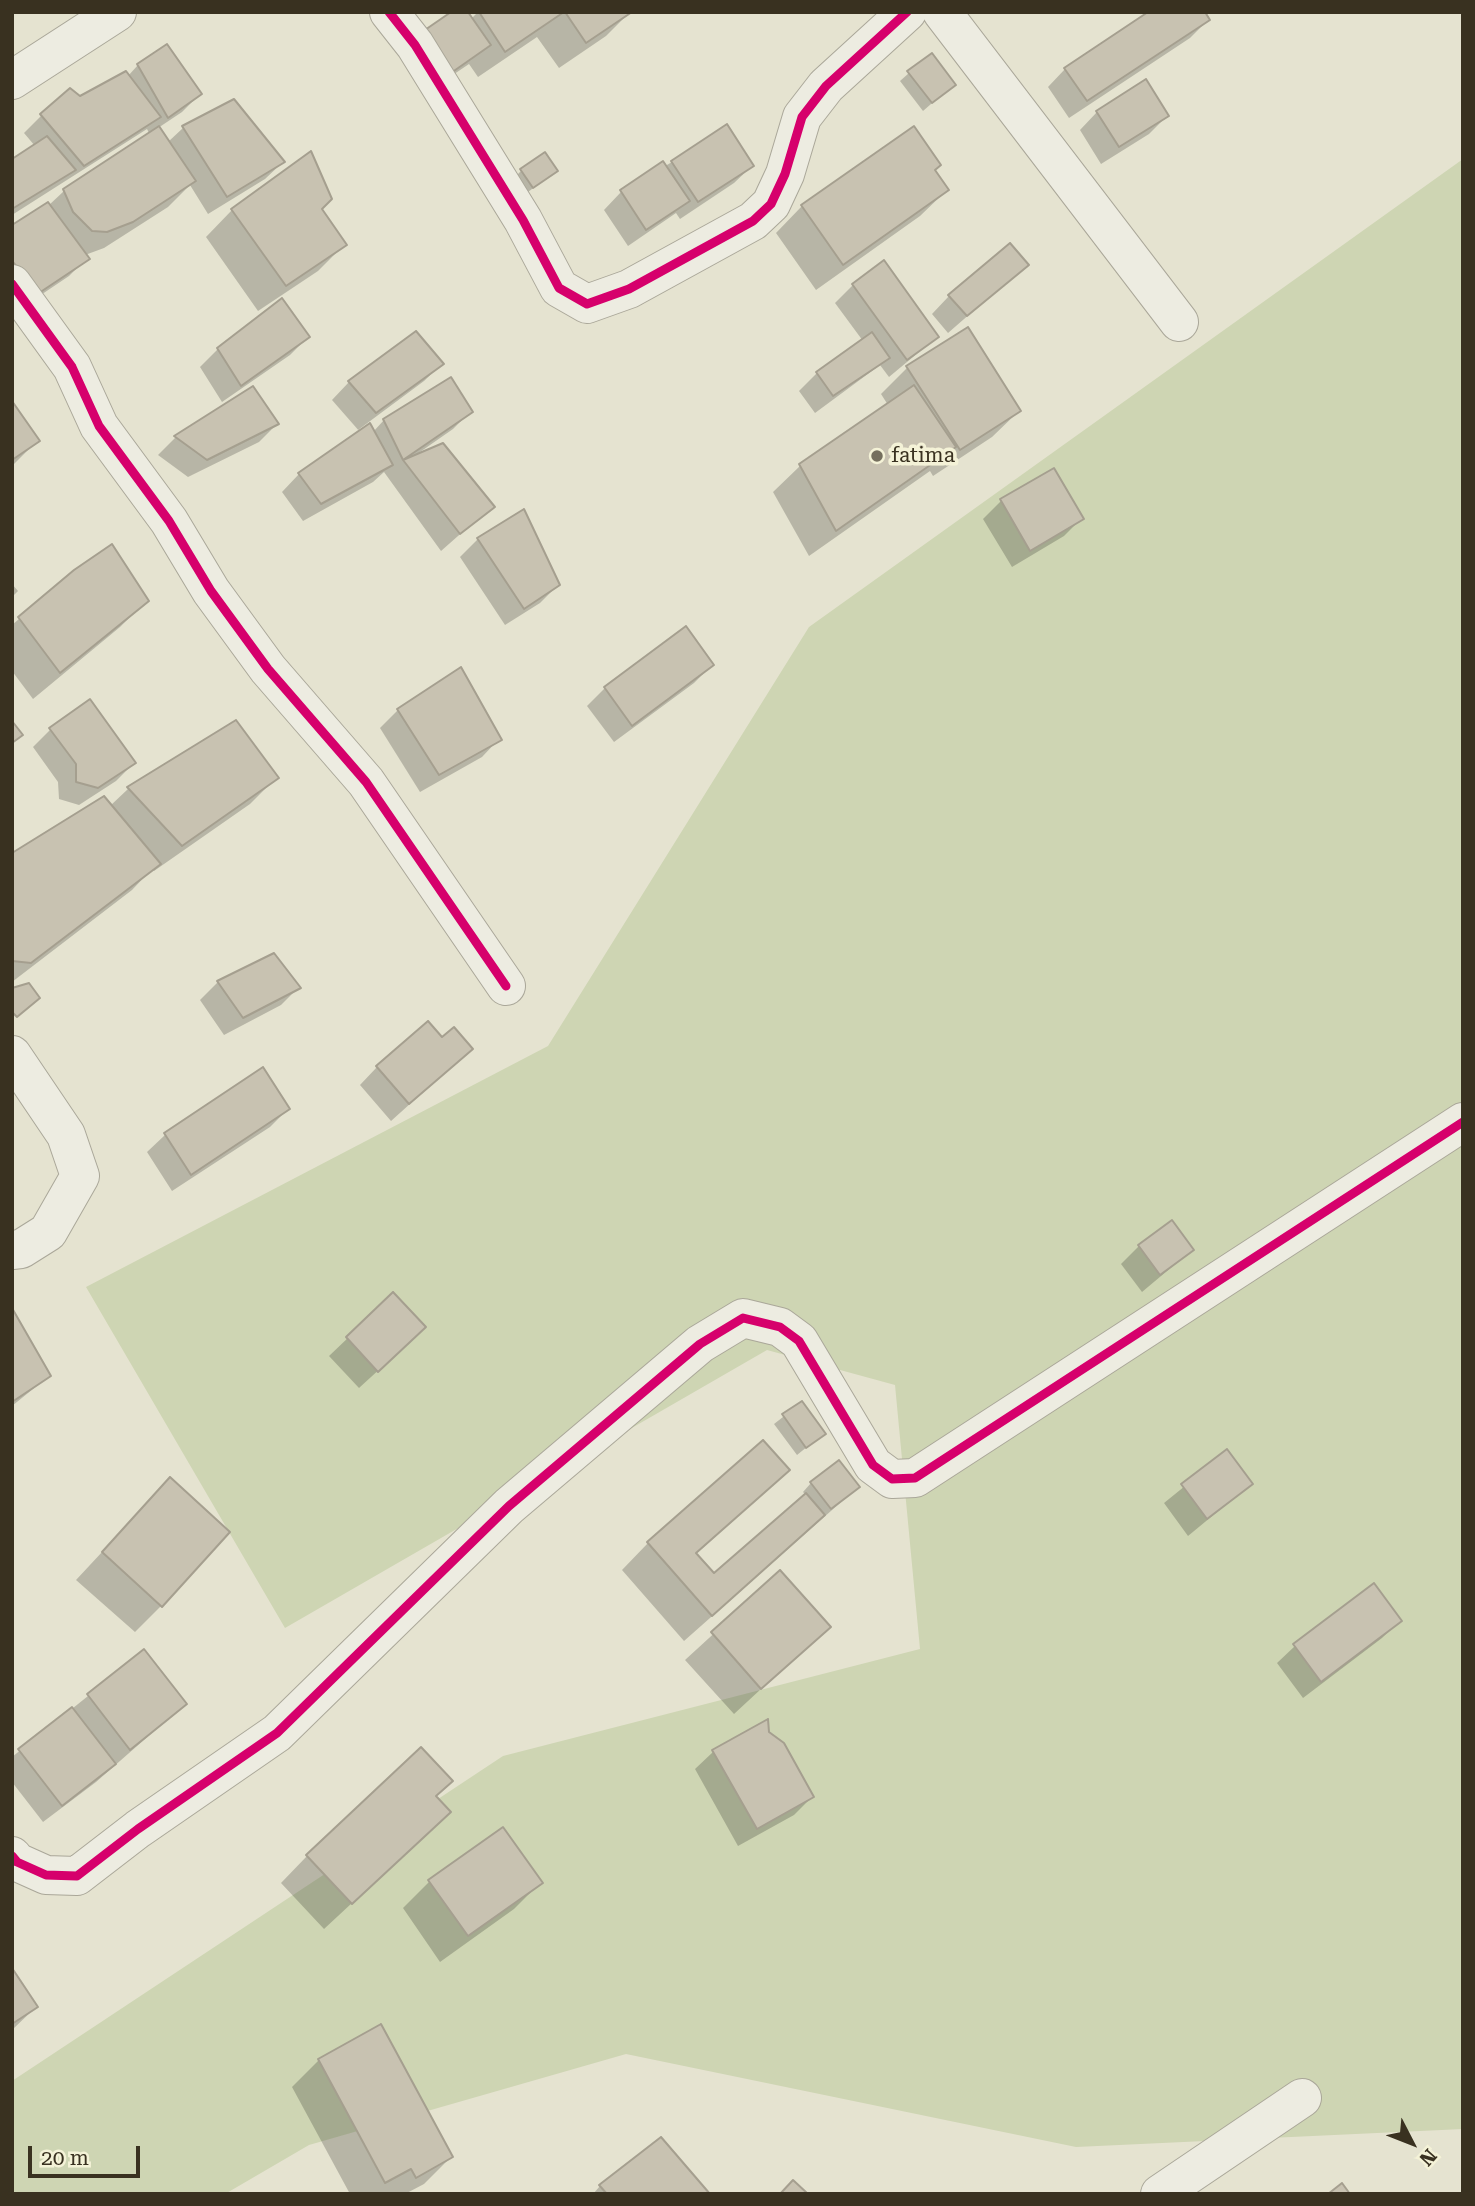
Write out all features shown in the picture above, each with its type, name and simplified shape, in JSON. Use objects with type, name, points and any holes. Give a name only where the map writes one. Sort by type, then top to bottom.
[{"type":"street","points":[[12,80],[117,12]]},
{"type":"street","points":[[389,12],[415,45],[523,220],[559,288],[587,304],[628,289],[752,221],[771,204],[785,174],[802,117],[826,86],[907,12]]},
{"type":"street","points":[[942,12],[1178,322]]},
{"type":"street","points":[[12,284],[72,367],[99,426],[169,521],[211,591],[268,669],[366,782],[506,986]]},
{"type":"street","points":[[12,1055],[66,1135],[80,1176],[48,1232],[21,1250],[12,1250]]},
{"type":"street","points":[[12,1856],[18,1863],[46,1875],[77,1875],[138,1829],[277,1733],[509,1506],[700,1344],[743,1318],[780,1327],[799,1341],[873,1465],[892,1479],[915,1478],[1463,1122]]},
{"type":"street","points":[[1160,2194],[1302,2098]]},
{"type":"green space","points":[[1463,159],[1463,2129],[1076,2147],[626,2054],[309,2145],[225,2194],[12,2194],[12,2081],[503,1756],[920,1649],[895,1385],[767,1350],[285,1628],[86,1287],[548,1046],[809,627]]},
{"type":"building","points":[[451,12],[468,12],[491,45],[451,73],[422,32]]},
{"type":"building","points":[[479,12],[564,12],[505,52]]},
{"type":"building","points":[[565,12],[632,12],[586,43]]},
{"type":"building","points":[[1148,12],[1205,12],[1210,20],[1087,101],[1064,68]]},
{"type":"building","points":[[167,44],[202,94],[168,118],[137,64]]},
{"type":"building","points":[[932,53],[956,85],[932,103],[907,71]]},
{"type":"building","points":[[126,71],[161,117],[84,166],[40,114],[70,88],[80,96]]},
{"type":"building","points":[[1146,79],[1169,116],[1119,147],[1096,111]]},
{"type":"building","points":[[234,99],[285,162],[227,197],[182,126]]},
{"type":"building","points":[[727,124],[754,166],[698,202],[671,161]]},
{"type":"building","points":[[159,126],[196,181],[133,222],[107,232],[92,231],[73,212],[63,189]]},
{"type":"building","points":[[914,126],[941,165],[935,170],[949,190],[843,265],[801,205]]},
{"type":"building","points":[[47,136],[76,170],[12,209],[12,159]]},
{"type":"building","points":[[311,151],[332,199],[322,209],[347,245],[286,286],[231,209]]},
{"type":"building","points":[[545,152],[558,171],[533,188],[520,169]]},
{"type":"building","points":[[663,161],[690,201],[646,230],[620,190]]},
{"type":"building","points":[[48,202],[90,259],[39,293],[12,261],[12,225]]},
{"type":"building","points":[[1010,243],[1029,265],[967,316],[948,295]]},
{"type":"building","points":[[884,260],[939,337],[907,360],[852,284]]},
{"type":"building","points":[[282,298],[310,337],[241,386],[217,348]]},
{"type":"building","points":[[968,327],[1021,411],[960,450],[906,366]]},
{"type":"building","points":[[416,331],[444,364],[376,413],[348,381]]},
{"type":"building","points":[[872,332],[890,358],[833,396],[816,372]]},
{"type":"building","points":[[451,377],[473,412],[403,460],[383,419]]},
{"type":"building","name":"fatima","points":[[914,385],[956,447],[836,531],[799,464]]},
{"type":"building","points":[[253,386],[279,424],[207,460],[174,436]]},
{"type":"building","points":[[12,401],[40,441],[12,460]]},
{"type":"building","points":[[370,423],[393,465],[321,504],[298,473]]},
{"type":"building","points":[[443,443],[495,507],[460,534],[403,460]]},
{"type":"building","points":[[1054,468],[1084,519],[1030,551],[1000,499]]},
{"type":"building","points":[[524,509],[560,585],[524,609],[477,538]]},
{"type":"building","points":[[112,544],[149,601],[60,673],[18,617],[74,570]]},
{"type":"building","points":[[686,626],[714,665],[632,726],[604,687]]},
{"type":"building","points":[[461,667],[502,740],[439,775],[397,709]]},
{"type":"building","points":[[90,699],[136,763],[98,788],[76,782],[76,764],[49,728]]},
{"type":"building","points":[[236,720],[279,778],[182,846],[127,787]]},
{"type":"building","points":[[12,721],[23,735],[12,743]]},
{"type":"building","points":[[104,796],[161,864],[31,963],[12,961],[12,853]]},
{"type":"building","points":[[274,953],[301,988],[243,1018],[217,981]]},
{"type":"building","points":[[29,983],[40,998],[17,1017],[12,1012],[12,988]]},
{"type":"building","points":[[428,1021],[442,1037],[454,1027],[473,1049],[409,1104],[376,1066]]},
{"type":"building","points":[[263,1067],[290,1109],[191,1175],[164,1133]]},
{"type":"building","points":[[1172,1220],[1194,1250],[1160,1275],[1138,1245]]},
{"type":"building","points":[[393,1292],[426,1327],[378,1372],[346,1337]]},
{"type":"building","points":[[12,1308],[51,1376],[12,1402]]},
{"type":"building","points":[[802,1401],[826,1434],[806,1448],[782,1414]]},
{"type":"building","points":[[763,1440],[790,1470],[696,1553],[714,1573],[806,1493],[825,1515],[712,1616],[647,1542]]},
{"type":"building","points":[[1227,1449],[1253,1484],[1207,1519],[1181,1484]]},
{"type":"building","points":[[839,1460],[860,1487],[831,1509],[810,1482]]},
{"type":"building","points":[[170,1477],[230,1532],[162,1607],[102,1552]]},
{"type":"building","points":[[780,1570],[831,1627],[761,1689],[711,1632]]},
{"type":"building","points":[[1374,1583],[1402,1621],[1321,1682],[1293,1644]]},
{"type":"building","points":[[144,1649],[187,1704],[130,1750],[87,1694]]},
{"type":"building","points":[[72,1707],[116,1764],[62,1806],[18,1749]]},
{"type":"building","points":[[768,1719],[769,1732],[784,1743],[814,1797],[757,1829],[712,1750]]},
{"type":"building","points":[[421,1747],[453,1781],[436,1796],[451,1812],[352,1904],[306,1855]]},
{"type":"building","points":[[503,1827],[543,1883],[468,1936],[428,1880]]},
{"type":"building","points":[[12,1968],[38,2007],[12,2024]]},
{"type":"building","points":[[381,2024],[453,2157],[416,2178],[411,2169],[385,2183],[318,2059]]},
{"type":"building","points":[[661,2137],[710,2194],[607,2194],[599,2185]]},
{"type":"building","points":[[793,2180],[808,2194],[780,2194]]},
{"type":"building","points":[[1342,2183],[1350,2194],[1328,2194]]},
{"type":"cycle path","points":[[389,12],[415,45],[523,220],[559,288],[587,304],[629,289],[753,221],[771,204],[785,174],[802,117],[826,86],[907,12]]},
{"type":"cycle path","points":[[12,284],[72,367],[99,426],[169,521],[211,591],[268,669],[366,782],[506,986]]},
{"type":"cycle path","points":[[12,1856],[17,1862],[46,1875],[77,1876],[138,1829],[277,1733],[509,1506],[700,1344],[743,1318],[780,1327],[799,1341],[873,1465],[892,1479],[915,1478],[1463,1122]]},
{"type":"place","name":"fatima","points":[[877,456]]}]
